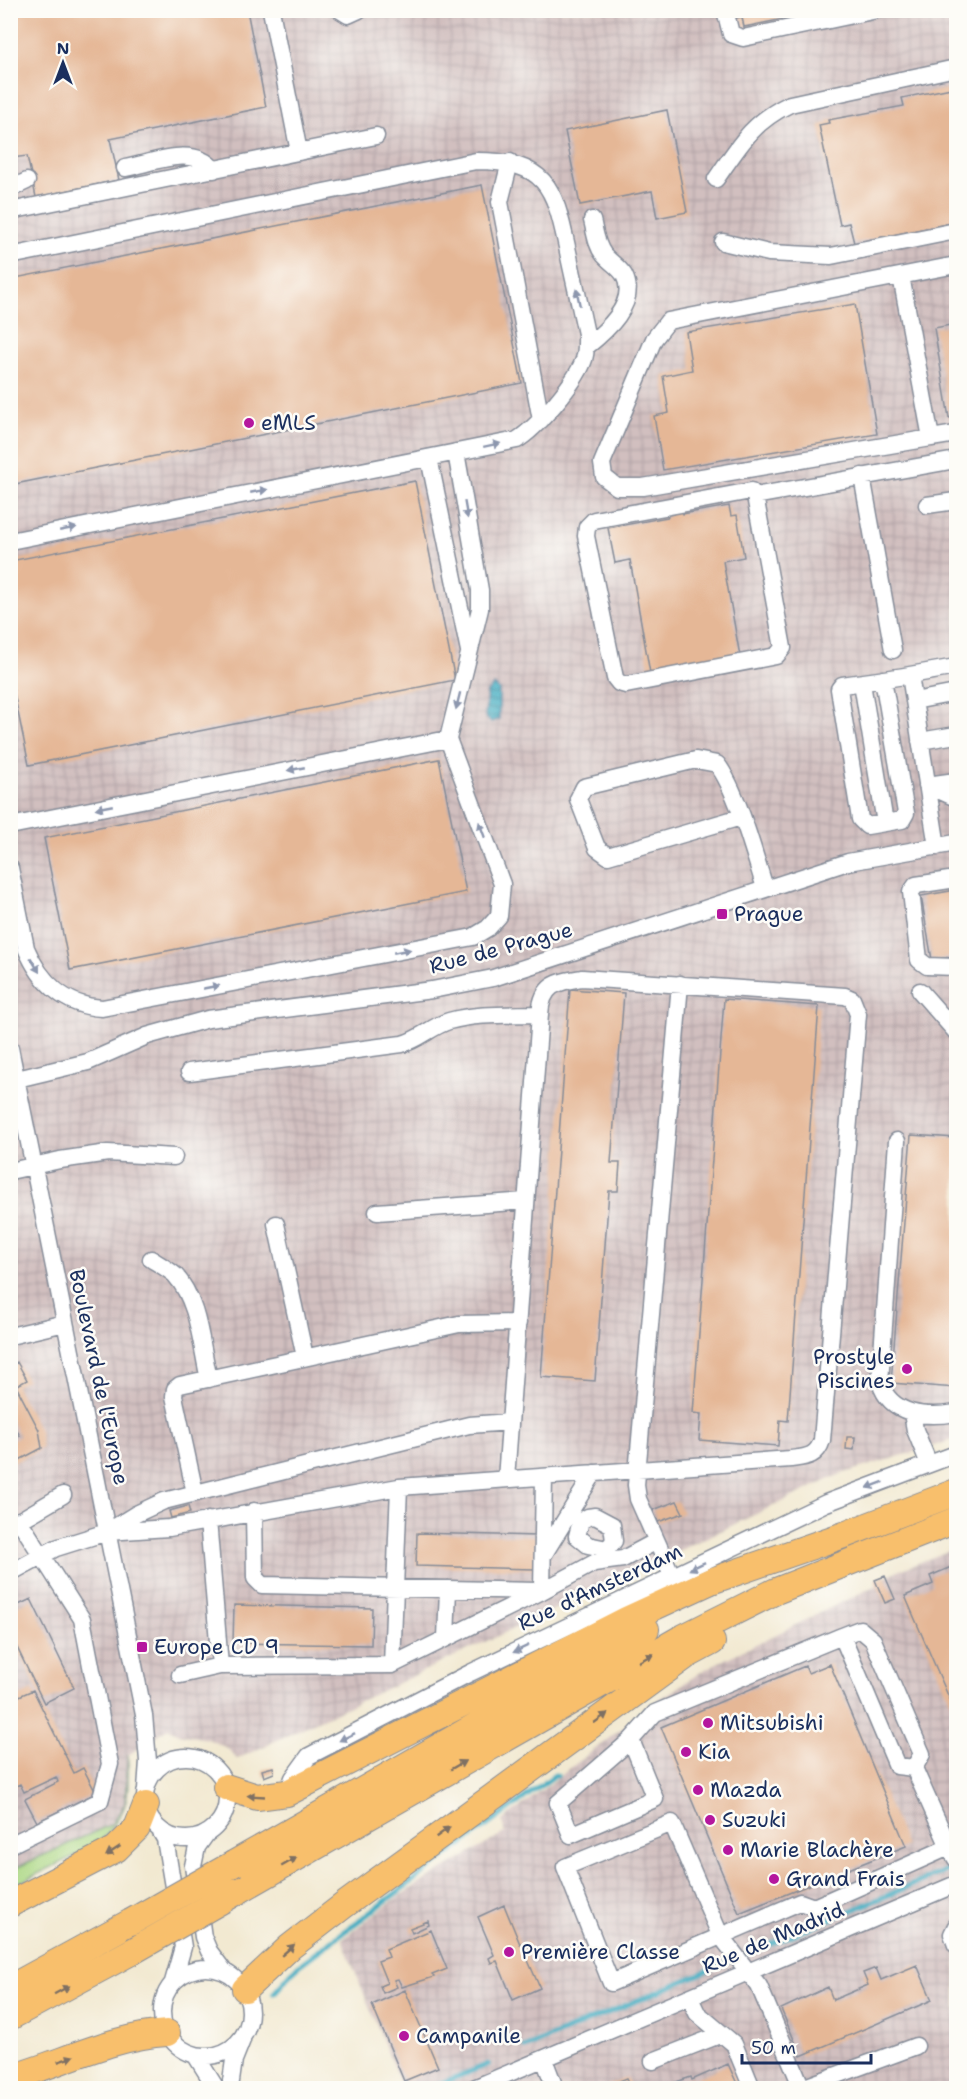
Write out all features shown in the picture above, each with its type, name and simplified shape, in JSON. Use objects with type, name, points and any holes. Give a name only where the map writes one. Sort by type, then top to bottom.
[{"type":"highway","points":[[226,1787],[257,1797],[287,1793],[626,1620],[711,1581],[844,1535],[957,1492]]},
{"type":"highway","points":[[10,2017],[134,1952],[680,1639],[776,1592],[957,1520]]},
{"type":"highway","points":[[10,1988],[131,1922],[668,1617],[844,1535]]},
{"type":"highway","points":[[244,1989],[290,1947],[343,1906],[686,1656],[880,1550]]},
{"type":"highway","points":[[10,1904],[116,1849],[137,1828],[146,1797]]},
{"type":"highway","points":[[10,2078],[103,2047],[144,2036],[167,2033]]},
{"type":"street","points":[[271,10],[298,152]]},
{"type":"street","points":[[340,10],[348,15],[359,10]]},
{"type":"street","points":[[725,10],[731,34],[743,38],[877,10]]},
{"type":"street","points":[[716,179],[754,125],[779,109],[790,104],[957,68]]},
{"type":"street","points":[[10,212],[376,136]]},
{"type":"street","points":[[125,168],[182,156],[196,156],[207,161],[213,170]]},
{"type":"street","points":[[10,256],[477,161],[510,162],[537,175],[554,196],[586,334],[586,347],[580,369],[541,420],[530,432],[517,440],[10,540]]},
{"type":"street","points":[[510,162],[500,202],[541,420]]},
{"type":"street","points":[[10,189],[27,181]]},
{"type":"street","points":[[586,347],[614,321],[627,295],[627,282],[622,272],[598,245],[592,220]]},
{"type":"street","points":[[723,242],[770,253],[831,256],[957,231]]},
{"type":"street","points":[[957,265],[668,321],[654,339],[602,463],[601,471],[608,483],[616,487],[643,487],[957,434]]},
{"type":"street","points":[[901,276],[931,438]]},
{"type":"street","points":[[10,868],[26,948],[31,961],[57,992],[85,1007],[102,1008],[473,937],[488,928],[499,916],[501,884],[448,739],[478,625],[480,590],[456,452]]},
{"type":"street","points":[[429,458],[470,656]]},
{"type":"street","points":[[755,496],[957,460]]},
{"type":"street","points":[[862,476],[893,650]]},
{"type":"street","points":[[751,491],[755,496],[783,648],[781,653],[776,656],[626,685],[619,682],[615,678],[586,536],[587,527],[603,516],[751,491]]},
{"type":"street","points":[[927,505],[957,501]]},
{"type":"street","points":[[884,679],[905,818],[867,826],[860,819],[838,694],[842,685],[957,667]]},
{"type":"street","points":[[910,675],[937,847]]},
{"type":"street","points":[[862,682],[885,823]]},
{"type":"street","points":[[914,701],[957,693]]},
{"type":"street","points":[[920,741],[957,735]]},
{"type":"street","points":[[10,826],[448,739]]},
{"type":"street","points":[[741,817],[608,856],[597,848],[578,799],[584,787],[696,760],[717,764],[741,817],[765,888]]},
{"type":"street","points":[[904,800],[957,781]]},
{"type":"street","points":[[928,791],[957,798]]},
{"type":"street","name":"Rue de Prague","points":[[17,1079],[88,1062],[147,1036],[208,1019],[432,990],[493,978],[848,862],[957,843]]},
{"type":"street","points":[[957,879],[916,885],[911,892],[919,960],[927,966],[957,967]]},
{"type":"street","points":[[107,1532],[139,1532],[399,1487],[544,1477],[813,1456],[820,1449],[822,1440],[858,1014],[856,1005],[845,996],[582,978],[564,981],[550,987],[543,994],[506,1479]]},
{"type":"street","points":[[673,1578],[638,1499],[636,1470],[680,984]]},
{"type":"street","points":[[920,991],[957,1032]]},
{"type":"street","points":[[189,1072],[402,1044],[412,1042],[437,1026],[463,1018],[540,1014]]},
{"type":"street","name":"Boulevard de l'Europe","points":[[11,1050],[32,1166],[144,1715],[148,1761],[146,1797]]},
{"type":"street","points":[[897,1141],[880,1382],[883,1393],[892,1403],[912,1413],[935,1417],[957,1413]]},
{"type":"street","points":[[10,1171],[108,1154],[174,1157]]},
{"type":"street","points":[[377,1212],[526,1201]]},
{"type":"street","points":[[276,1224],[305,1357]]},
{"type":"street","points":[[151,1259],[174,1274],[185,1291],[193,1310],[208,1379]]},
{"type":"street","points":[[10,1336],[64,1323]]},
{"type":"street","points":[[195,1493],[174,1396],[175,1389],[180,1385],[459,1324],[518,1323]]},
{"type":"street","points":[[912,1413],[915,1430],[929,1464]]},
{"type":"street","points":[[10,1573],[56,1548],[107,1532],[136,1514],[164,1501],[469,1425],[510,1422]]},
{"type":"street","name":"Rue d'Amsterdam","points":[[287,1793],[293,1778],[309,1756],[470,1673],[826,1503],[957,1454]]},
{"type":"street","points":[[543,1556],[594,1473]]},
{"type":"street","points":[[542,1591],[544,1477]]},
{"type":"street","points":[[392,1665],[399,1487]]},
{"type":"street","points":[[10,1845],[100,1800],[110,1764],[82,1619],[41,1557],[15,1523],[63,1495]]},
{"type":"street","points":[[254,1511],[255,1578],[262,1586],[542,1591]]},
{"type":"street","points":[[208,1520],[220,1666]]},
{"type":"street","points":[[180,1675],[220,1666],[392,1665],[542,1591],[600,1555],[622,1559],[656,1542]]},
{"type":"street","points":[[446,1638],[448,1589]]},
{"type":"street","points":[[631,1740],[655,1799],[571,1835],[558,1803],[631,1740],[655,1713],[860,1629],[873,1640],[922,1754],[914,1768]]},
{"type":"street","points":[[842,1636],[897,1766],[914,1768]]},
{"type":"street","name":"Boulevard de l'Europe","points":[[144,1715],[158,1744],[165,1752],[177,1758]]},
{"type":"street","points":[[230,2088],[234,2060],[250,2022],[250,2005],[244,1989],[236,1979],[224,1971],[209,1951],[203,1937],[193,1866],[197,1847],[207,1833],[218,1824],[224,1813],[226,1787],[219,1773],[207,1762],[192,1757],[177,1758],[157,1770],[146,1797],[151,1819],[165,1839],[183,1947],[173,1982],[162,2007],[167,2033],[179,2048],[196,2056],[214,2056],[231,2050],[243,2038]]},
{"type":"street","points":[[914,1768],[953,1853],[814,1907],[800,1902],[720,1935],[611,1983],[565,1867],[672,1823],[720,1935],[759,1986],[802,2088],[916,2046]]},
{"type":"street","points":[[159,1828],[182,1838],[207,1833]]},
{"type":"street","name":"Rue de Madrid","points":[[474,2088],[957,1884]]},
{"type":"street","points":[[957,1926],[952,1934],[957,1945]]},
{"type":"street","points":[[173,1982],[196,1969],[210,1968],[224,1971]]},
{"type":"street","points":[[690,1998],[697,2013],[734,2044],[752,2088]]},
{"type":"street","points":[[653,2061],[722,2034]]},
{"type":"street","points":[[196,2056],[216,2088]]},
{"type":"street","points":[[544,2059],[555,2088]]},
{"type":"shaded area","points":[[10,11],[956,11],[956,1439],[841,1474],[237,1759],[227,1748],[208,1739],[179,1734],[168,1728],[128,1755],[125,1804],[112,1825],[11,1870]]},
{"type":"shaded area","points":[[956,1548],[956,2088],[402,2088],[342,1939],[397,1897],[505,1833],[502,1821],[656,1702],[707,1668],[877,1585],[875,1580]]},
{"type":"green space","points":[[128,1755],[128,1785],[125,1804]]},
{"type":"green space","points":[[125,1804],[117,1821],[99,1844],[11,1887],[11,1870],[112,1824]]},
{"type":"water","points":[[494,685],[499,690],[499,719],[491,722],[485,717],[487,692]]},
{"type":"building","points":[[32,10],[247,10],[266,107],[110,139],[119,180],[36,197],[27,156],[12,158],[10,150],[10,15]]},
{"type":"building","points":[[734,10],[817,10],[817,12],[744,27],[742,17],[736,18]]},
{"type":"building","points":[[956,87],[956,222],[854,243],[849,223],[840,225],[819,125],[829,123],[828,120],[904,106],[902,98]]},
{"type":"building","points":[[667,110],[687,212],[657,218],[652,191],[580,205],[565,131]]},
{"type":"building","points":[[482,185],[522,383],[10,485],[10,279]]},
{"type":"building","points":[[855,304],[877,434],[663,470],[654,416],[669,413],[663,376],[692,370],[686,332]]},
{"type":"building","points":[[956,324],[956,417],[949,418],[934,328]]},
{"type":"building","points":[[415,481],[455,680],[29,765],[10,674],[10,561]]},
{"type":"building","points":[[729,506],[731,516],[737,515],[744,557],[723,561],[740,656],[650,673],[630,560],[615,563],[608,528],[668,517],[667,512],[682,510],[683,514]]},
{"type":"building","points":[[439,759],[466,892],[70,970],[44,838]]},
{"type":"building","points":[[956,890],[956,956],[932,960],[921,896]]},
{"type":"building","points":[[570,989],[624,993],[611,1163],[620,1163],[618,1191],[609,1191],[595,1381],[541,1377]]},
{"type":"building","points":[[724,999],[819,1006],[788,1421],[780,1420],[778,1446],[699,1440],[701,1414],[693,1413]]},
{"type":"building","points":[[911,1135],[956,1138],[956,1307],[951,1358],[956,1358],[956,1388],[891,1383]]},
{"type":"building","points":[[17,1362],[27,1380],[16,1386],[39,1430],[42,1448],[10,1465],[10,1441],[20,1436],[10,1419],[10,1366]]},
{"type":"building","points":[[847,1437],[855,1437],[854,1450],[846,1449]]},
{"type":"building","points":[[677,1501],[683,1513],[658,1522],[653,1510]]},
{"type":"building","points":[[188,1506],[190,1513],[171,1518],[169,1511]]},
{"type":"building","points":[[417,1533],[536,1536],[535,1569],[416,1566]]},
{"type":"building","points":[[956,1565],[956,1714],[905,1596],[933,1584],[930,1576]]},
{"type":"building","points":[[885,1576],[895,1599],[885,1603],[875,1580]]},
{"type":"building","points":[[31,1599],[74,1688],[44,1703],[10,1633],[10,1609]]},
{"type":"building","points":[[234,1605],[372,1608],[371,1645],[233,1643]]},
{"type":"building","points":[[830,1664],[906,1846],[739,1913],[661,1727],[805,1666],[808,1673]]},
{"type":"building","points":[[33,1690],[74,1773],[83,1768],[96,1793],[37,1822],[25,1799],[58,1782],[56,1777],[24,1792],[20,1784],[10,1789],[10,1700]]},
{"type":"building","points":[[273,1767],[274,1773],[264,1777],[262,1770]]},
{"type":"building","name":"Première Classe","points":[[504,1905],[520,1944],[527,1941],[529,1947],[523,1949],[540,1988],[513,2000],[497,1961],[491,1963],[489,1958],[494,1955],[478,1917]]},
{"type":"building","points":[[428,1921],[429,1925],[412,1933],[410,1928]]},
{"type":"building","name":"Campanile","points":[[431,1930],[447,1969],[432,1975],[434,1977],[402,1987],[398,1979],[394,1980],[397,1987],[383,1993],[380,1986],[387,1983],[378,1961],[389,1957],[386,1949]]},
{"type":"building","points":[[917,1965],[932,2000],[801,2056],[781,2009],[828,1987],[833,2000],[868,1985],[863,1973],[876,1968],[881,1980]]},
{"type":"building","name":"Campanile","points":[[405,1990],[438,2067],[404,2081],[372,2005]]},
{"type":"building","points":[[728,2064],[739,2088],[661,2087],[691,2077],[692,2080]]},
{"type":"building","points":[[627,2078],[631,2088],[602,2088]]},
{"type":"waterway","points":[[274,1993],[298,1966],[555,1775],[557,1776]]},
{"type":"waterway","points":[[747,1954],[948,1870]]},
{"type":"waterway","points":[[525,2048],[728,1962]]},
{"type":"waterway","points":[[429,2088],[489,2064]]},
{"type":"place","name":"eMLS","points":[[249,423]]},
{"type":"place","name":"Prague","points":[[722,914]]},
{"type":"place","name":"Prostyle Piscines","points":[[907,1369]]},
{"type":"place","name":"Europe CD 9","points":[[142,1647]]},
{"type":"place","name":"Mitsubishi","points":[[708,1723]]},
{"type":"place","name":"Kia","points":[[686,1752]]},
{"type":"place","name":"Mazda","points":[[698,1790]]},
{"type":"place","name":"Suzuki","points":[[710,1820]]},
{"type":"place","name":"Marie Blachère","points":[[728,1850]]},
{"type":"place","name":"Grand Frais","points":[[774,1879]]},
{"type":"place","name":"Première Classe","points":[[509,1952]]},
{"type":"place","name":"Campanile","points":[[404,2036]]}]
